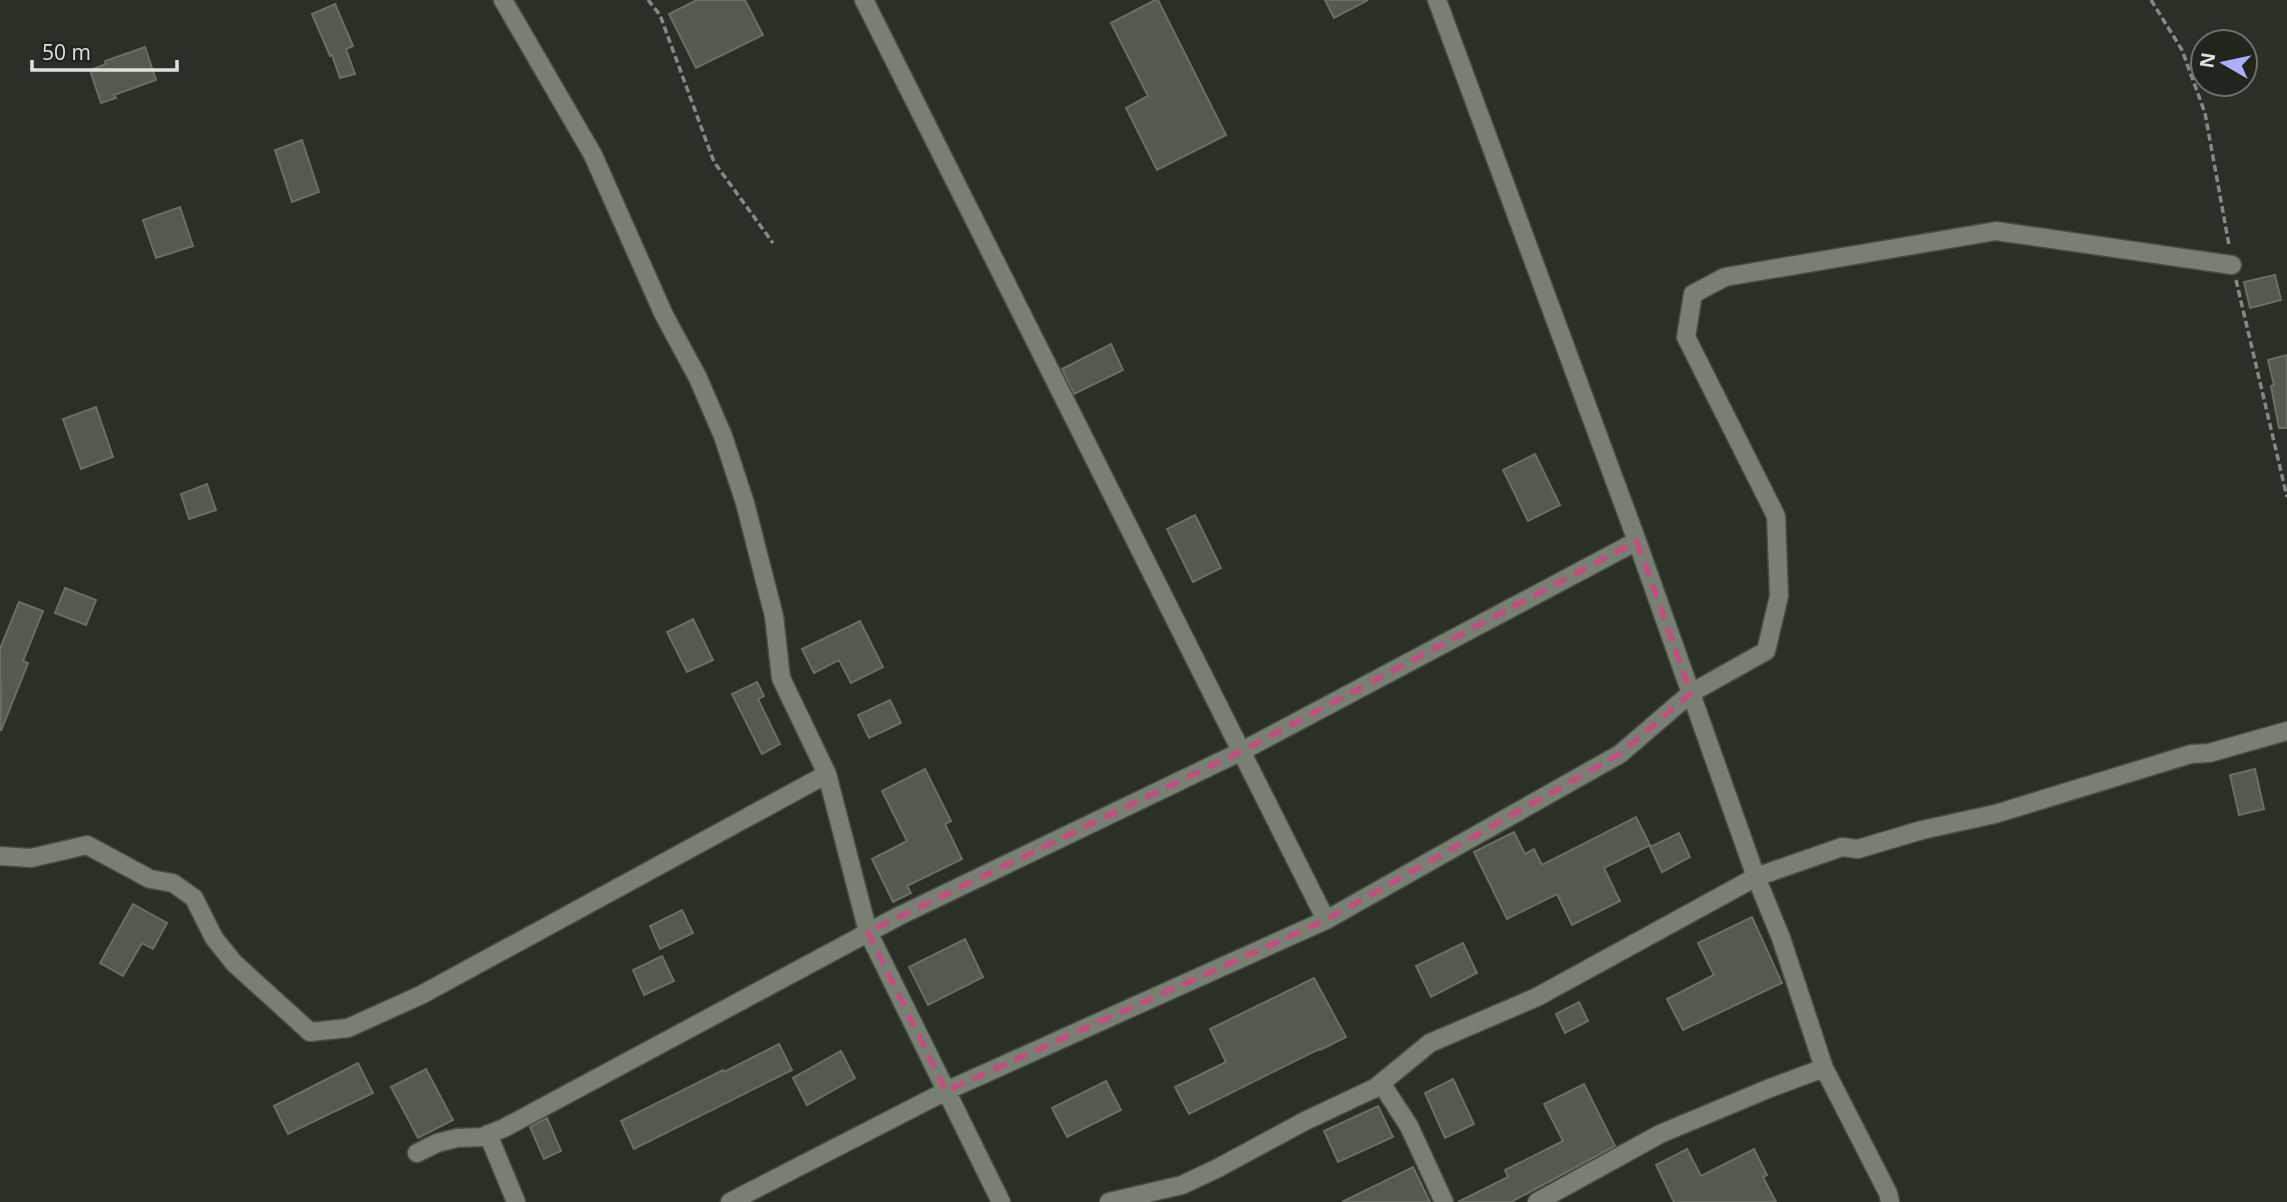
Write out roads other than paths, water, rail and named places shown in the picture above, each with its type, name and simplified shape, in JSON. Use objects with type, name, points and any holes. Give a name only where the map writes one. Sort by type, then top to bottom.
[{"type":"street","points":[[503,0],[593,155],[664,315],[698,378],[723,436],[745,503],[774,616],[781,678],[827,774],[868,932],[1001,1202]]},
{"type":"street","points":[[864,0],[1326,920]]},
{"type":"street","points":[[1437,0],[1637,541],[1756,877],[1781,939],[1824,1068],[1888,1193],[1890,1202]]},
{"type":"street","points":[[730,1202],[946,1091],[1326,920],[1620,754],[1691,693],[1766,651],[1779,596],[1776,516],[1686,337],[1693,294],[1725,277],[1996,230],[2232,265]]},
{"type":"street","points":[[417,1153],[447,1140],[488,1134],[868,932],[1242,751],[1637,541]]},
{"type":"street","points":[[1109,1202],[1182,1185],[1381,1083],[1430,1044],[1537,997],[1756,877],[1842,847],[1858,849],[1922,830],[1995,814],[2191,754],[2209,753],[2287,731]]},
{"type":"street","points":[[0,856],[31,858],[87,845],[150,879],[173,883],[194,898],[214,938],[234,963],[310,1032],[348,1028],[421,995],[827,774]]},
{"type":"street","points":[[1537,1202],[1660,1134],[1824,1068]]},
{"type":"street","points":[[1381,1083],[1409,1126],[1444,1202]]},
{"type":"street","points":[[488,1134],[516,1202]]}]
